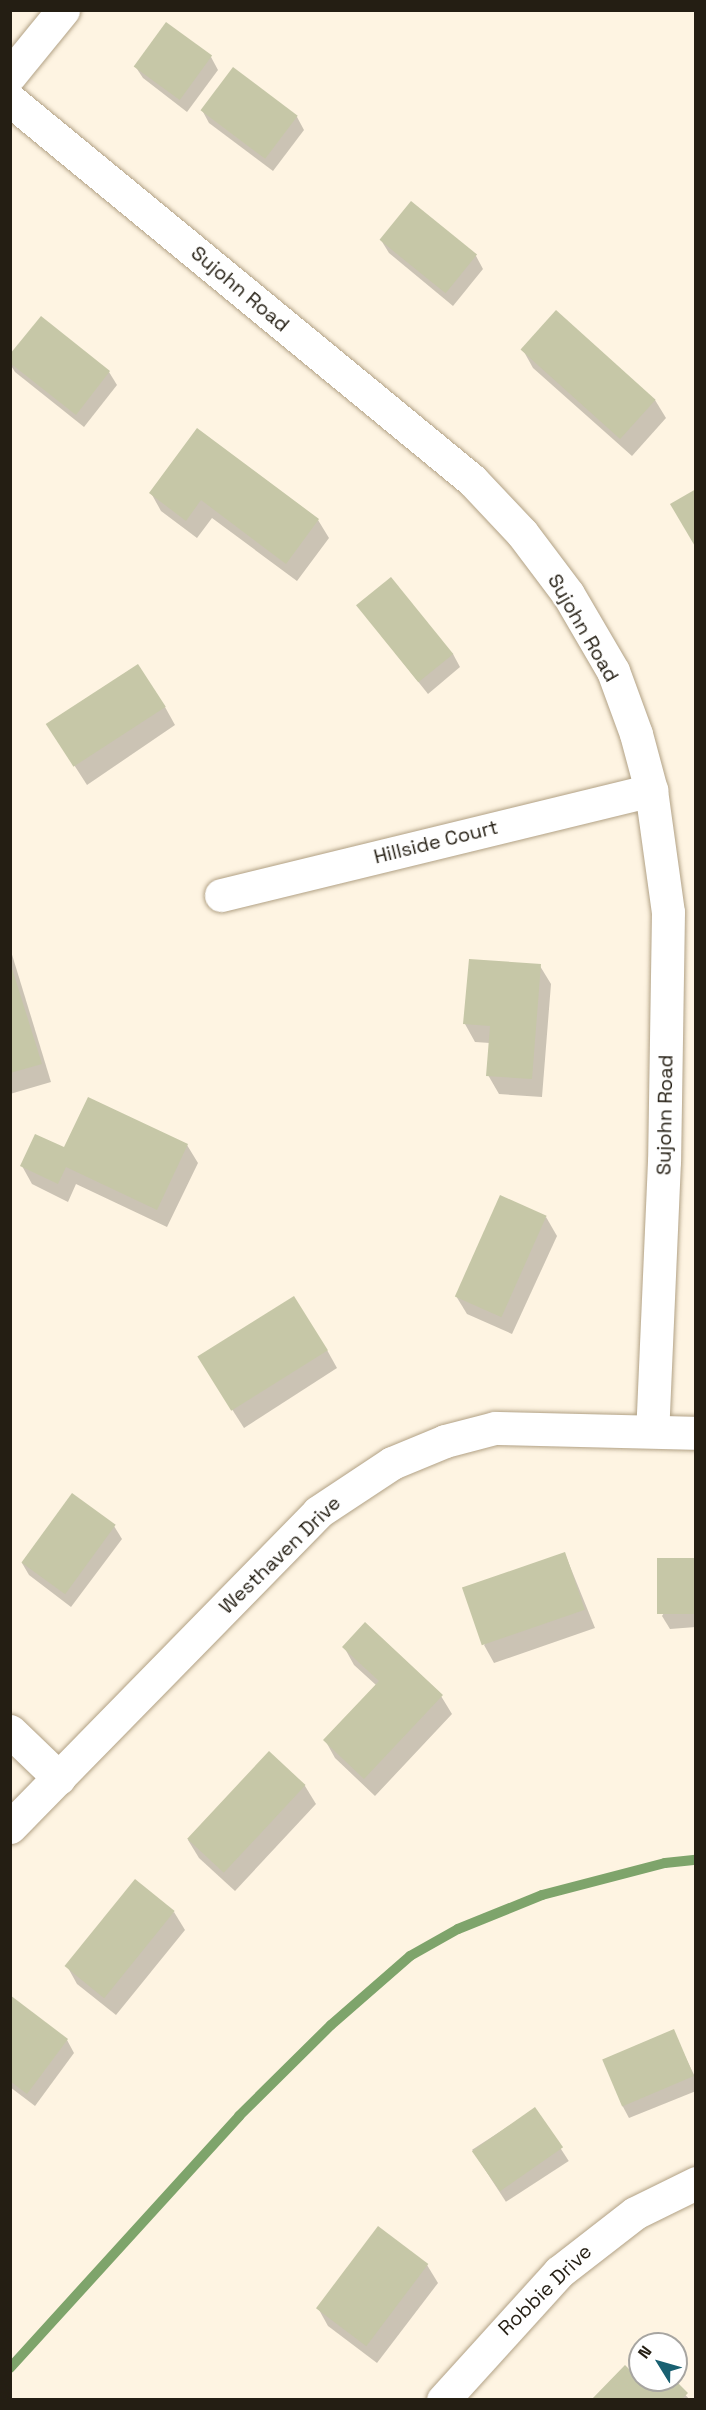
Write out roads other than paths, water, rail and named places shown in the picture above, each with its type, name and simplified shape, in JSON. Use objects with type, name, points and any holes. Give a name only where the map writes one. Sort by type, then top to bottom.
[{"type":"street","points":[[10,75],[63,10]]},
{"type":"street","name":"Sujohn Road","points":[[10,100],[472,480],[522,533],[568,594],[612,671],[636,734],[651,790],[668,912],[664,1161],[652,1431]]},
{"type":"street","name":"Hillside Court","points":[[221,895],[651,790]]},
{"type":"street","name":"Westhaven Drive","points":[[10,1827],[318,1512],[351,1487],[402,1459],[495,1428],[696,1433]]},
{"type":"street","points":[[10,1731],[59,1778]]},
{"type":"street","name":"Robbie Drive","points":[[443,2400],[559,2272],[635,2213],[696,2183]]},
{"type":"waterway","points":[[10,2368],[239,2116],[331,2025],[410,1956],[458,1929],[542,1895],[665,1863],[696,1860]]}]
